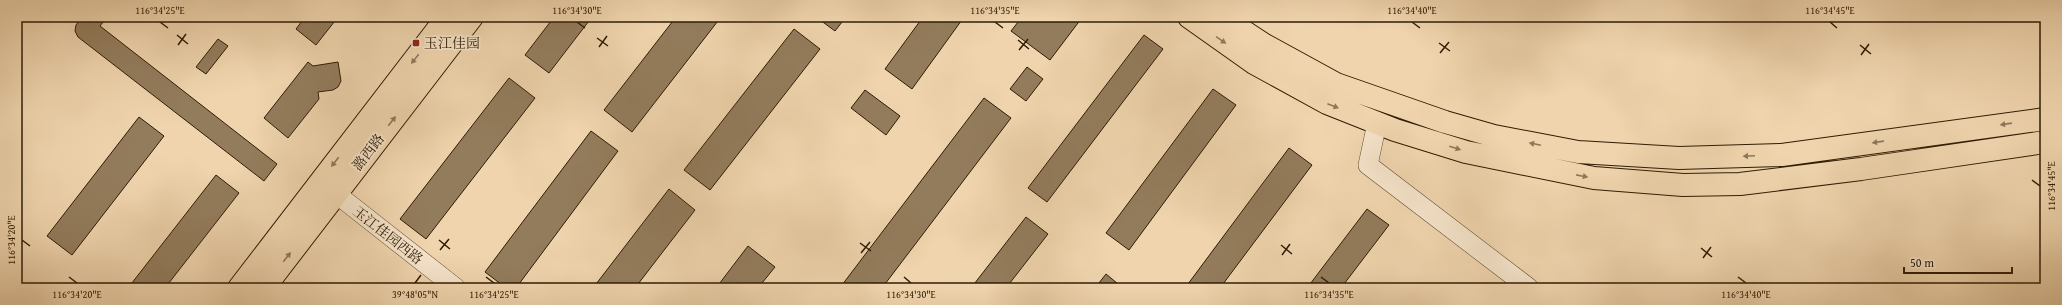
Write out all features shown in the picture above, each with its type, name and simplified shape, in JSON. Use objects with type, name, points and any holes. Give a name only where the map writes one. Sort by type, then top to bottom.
[{"type":"main road","name":"潞西路","points":[[264,288],[328,188],[447,17]]},
{"type":"main road","name":"潞西路","points":[[239,288],[328,188],[472,17]]},
{"type":"main road","points":[[1189,17],[1254,62],[1326,103],[1377,123],[1466,152],[1594,178],[1683,185],[1740,184],[2045,142]]},
{"type":"main road","points":[[1222,17],[1263,44],[1336,84],[1445,122],[1494,136],[1578,152],[1679,158],[1782,155],[2045,119]]},
{"type":"street","points":[[1377,123],[1368,165],[1528,288]]},
{"type":"street","name":"玉江佳园西路","points":[[328,188],[456,288]]},
{"type":"building","points":[[82,17],[107,17],[100,26],[277,164],[264,181],[78,37],[75,31],[76,25]]},
{"type":"building","points":[[305,17],[338,17],[316,45],[296,29]]},
{"type":"building","points":[[554,17],[592,17],[549,73],[525,55]]},
{"type":"building","points":[[676,17],[721,17],[632,132],[604,110]]},
{"type":"building","points":[[816,17],[846,17],[835,31]]},
{"type":"building","points":[[923,17],[964,17],[912,89],[885,69]]},
{"type":"building","points":[[1022,17],[1079,17],[1081,19],[1050,60],[1011,31]]},
{"type":"building","points":[[794,29],[820,49],[710,190],[684,170]]},
{"type":"building","points":[[1144,35],[1163,49],[1047,202],[1028,188]]},
{"type":"building","points":[[218,39],[228,46],[206,74],[196,67]]},
{"type":"building","points":[[308,62],[313,66],[338,62],[341,81],[338,87],[333,90],[318,92],[319,99],[288,138],[264,118]]},
{"type":"building","points":[[1027,67],[1043,79],[1026,101],[1010,89]]},
{"type":"building","points":[[509,78],[535,98],[426,239],[400,219]]},
{"type":"building","points":[[1213,89],[1236,105],[1129,250],[1106,233]]},
{"type":"building","points":[[865,90],[900,116],[886,135],[851,108]]},
{"type":"building","points":[[984,98],[1011,118],[882,288],[846,288],[842,285]]},
{"type":"building","points":[[139,117],[164,136],[72,255],[47,236]]},
{"type":"building","points":[[591,131],[618,151],[516,288],[506,288],[485,272]]},
{"type":"building","points":[[1289,148],[1312,165],[1220,288],[1185,288]]},
{"type":"building","points":[[216,175],[239,193],[165,288],[128,288]]},
{"type":"building","points":[[669,189],[695,210],[635,288],[593,288]]},
{"type":"building","points":[[1367,209],[1389,225],[1341,288],[1307,288]]},
{"type":"building","points":[[1026,217],[1048,234],[1006,288],[971,288]]},
{"type":"building","points":[[748,246],[775,267],[758,288],[716,288]]},
{"type":"building","points":[[1106,274],[1123,288],[1095,288]]},
{"type":"place","name":"玉江佳园","points":[[416,43]]}]
